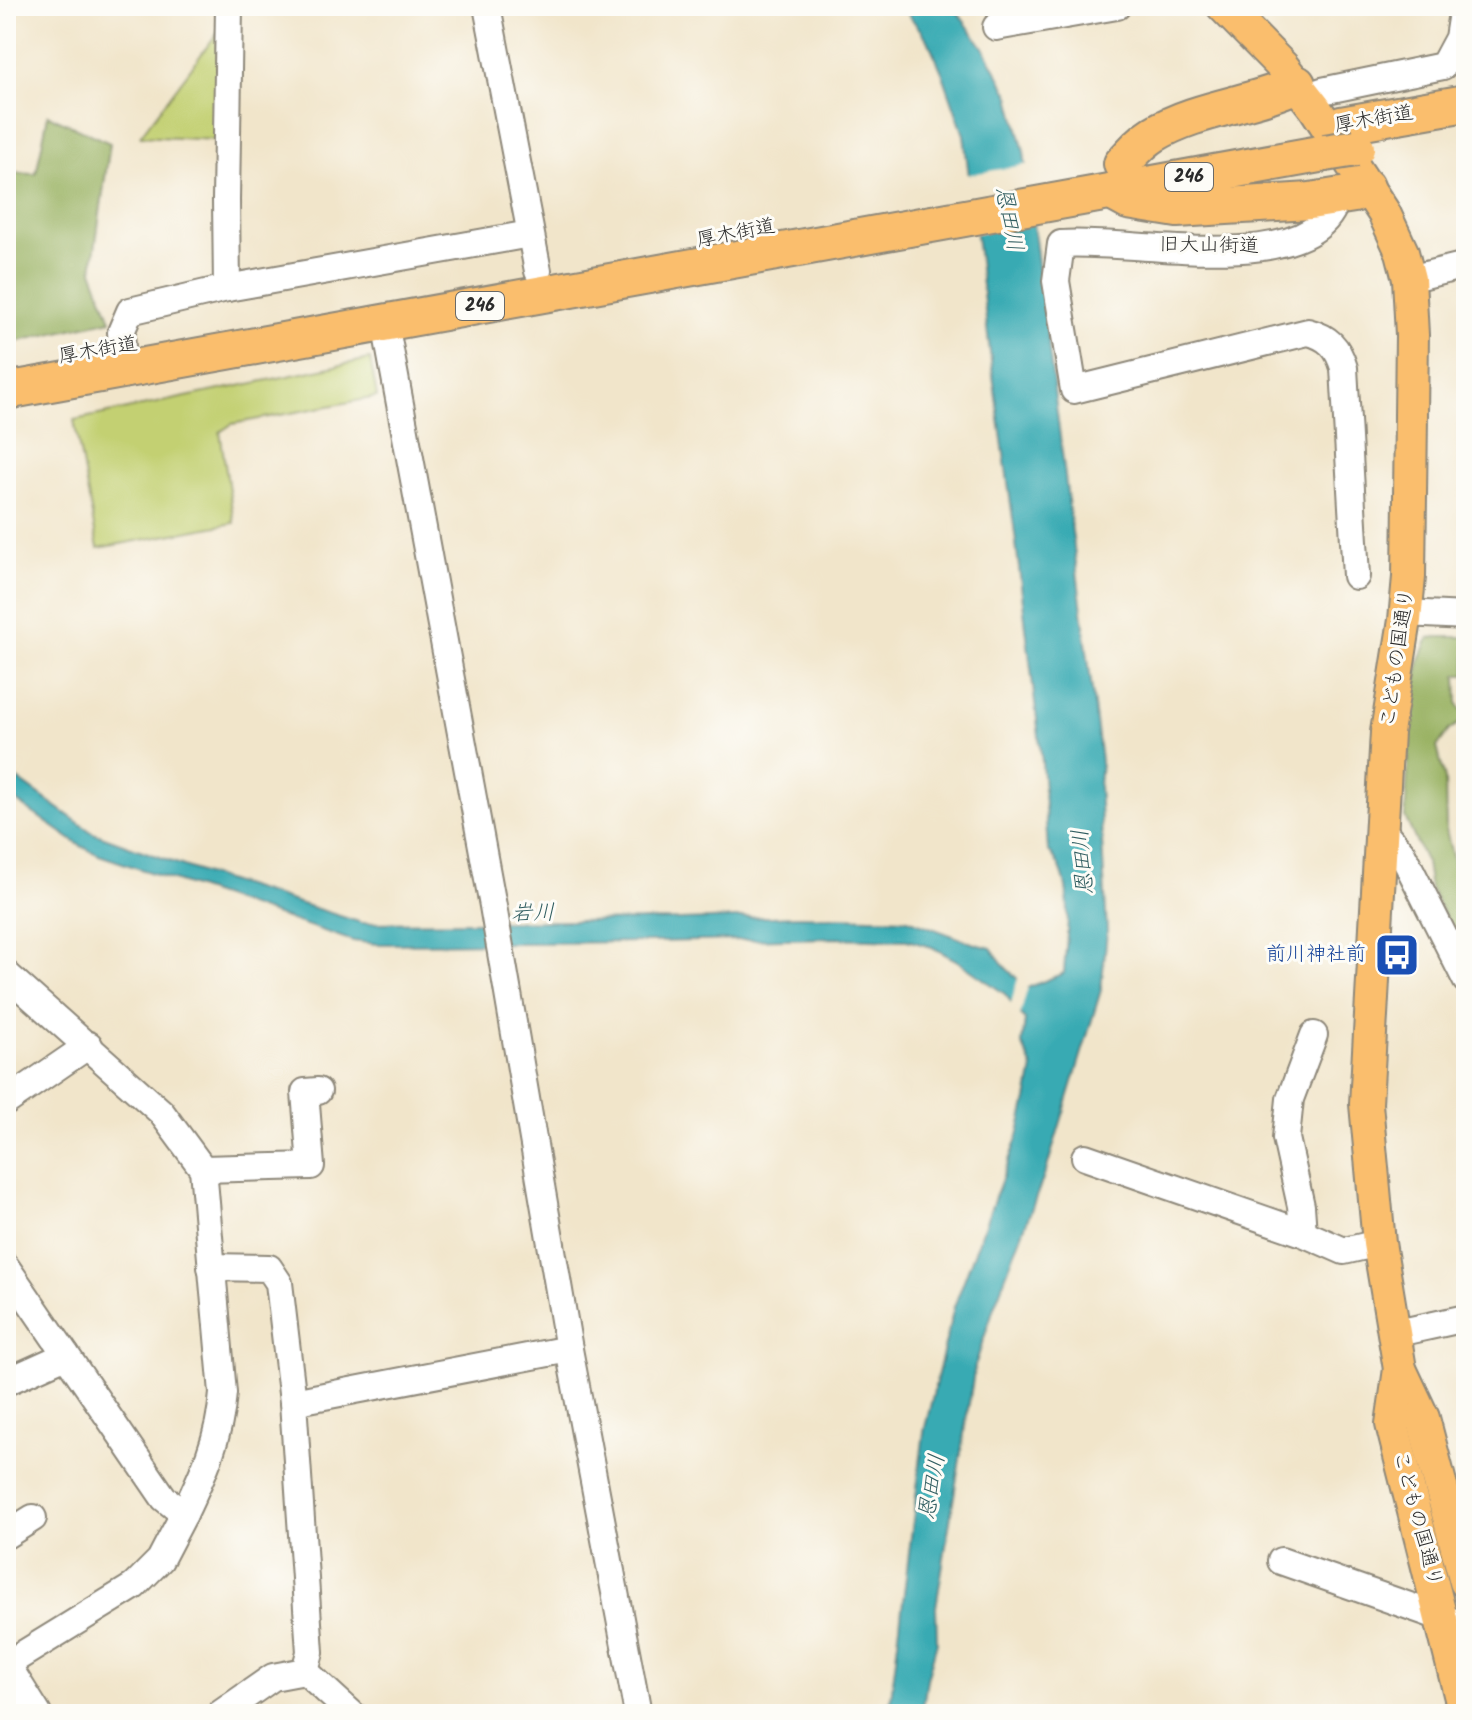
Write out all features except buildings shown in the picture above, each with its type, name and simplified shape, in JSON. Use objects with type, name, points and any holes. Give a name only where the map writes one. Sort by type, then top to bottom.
[{"type":"highway","points":[[1323,123],[1278,93],[1173,124],[1152,135],[1116,178],[1128,201],[1177,209],[1352,192]]},
{"type":"highway","name":"厚木街道","points":[[6,391],[385,323],[951,208],[1116,178],[1323,123],[1466,103]]},
{"type":"highway","name":"厚木街道","points":[[1323,123],[1466,128]]},
{"type":"highway","name":"厚木街道","points":[[6,367],[538,271],[951,208]]},
{"type":"main road","name":"こどもの国通り","points":[[1223,6],[1323,123],[1352,192],[1384,213],[1402,252],[1409,279],[1412,335],[1409,577],[1389,711],[1366,1104],[1379,1243],[1400,1369],[1423,1418],[1466,1582]]},
{"type":"main road","name":"こどもの国通り","points":[[1400,1369],[1392,1424],[1454,1622],[1465,1714]]},
{"type":"street","points":[[227,288],[229,6]]},
{"type":"street","points":[[487,6],[538,271]]},
{"type":"street","points":[[996,27],[1117,6]]},
{"type":"street","points":[[1323,123],[1322,91],[1443,66],[1458,38],[1463,6]]},
{"type":"street","name":"旧大山街道","points":[[1352,192],[1310,231],[1279,245],[1258,249],[1061,244],[1056,281],[1074,390],[1308,332],[1324,336],[1333,344],[1344,368],[1356,576]]},
{"type":"street","points":[[122,347],[121,332],[130,311],[227,288],[530,234]]},
{"type":"street","points":[[1409,279],[1466,265]]},
{"type":"street","points":[[385,323],[500,950],[569,1349],[638,1714]]},
{"type":"street","points":[[1405,613],[1466,616]]},
{"type":"street","points":[[1381,828],[1402,853],[1466,980]]},
{"type":"street","points":[[6,974],[161,1112],[203,1169],[223,1393],[221,1422],[208,1465],[160,1560],[134,1586],[6,1664],[38,1714]]},
{"type":"street","points":[[1303,1233],[1301,1206],[1286,1138],[1290,1099],[1314,1035]]},
{"type":"street","points":[[6,1102],[89,1045]]},
{"type":"street","points":[[203,1169],[311,1166],[305,1091]]},
{"type":"street","points":[[1085,1157],[1303,1233],[1344,1251],[1379,1243]]},
{"type":"street","points":[[6,1267],[164,1498],[184,1514]]},
{"type":"street","points":[[211,1267],[269,1268],[279,1283],[293,1402],[310,1652],[305,1671]]},
{"type":"street","points":[[1393,1334],[1466,1318]]},
{"type":"street","points":[[293,1402],[569,1349]]},
{"type":"street","points":[[6,1382],[66,1355]]},
{"type":"street","points":[[6,1535],[33,1518]]},
{"type":"street","points":[[1281,1561],[1454,1622]]},
{"type":"street","points":[[237,1709],[273,1677],[305,1671]]},
{"type":"street","points":[[305,1671],[352,1714]]},
{"type":"green space","points":[[218,32],[216,140],[140,136]]},
{"type":"green space","points":[[48,115],[110,143],[92,270],[111,320],[6,344],[6,173],[36,174]]},
{"type":"green space","points":[[370,359],[377,397],[232,424],[220,432],[234,523],[98,548],[74,420]]},
{"type":"green space","points":[[1466,637],[1466,675],[1457,675],[1458,704],[1466,719],[1449,730],[1437,747],[1445,779],[1446,830],[1466,915],[1466,955],[1430,889],[1426,863],[1405,817],[1410,733],[1420,659],[1429,638]]},
{"type":"water","name":"恩田川","points":[[902,6],[953,6],[985,50],[1010,96],[1024,152],[1101,761],[1099,786],[1107,932],[1101,990],[1046,1171],[975,1366],[936,1607],[937,1642],[922,1714],[889,1714],[924,1432],[954,1307],[1018,1136],[1033,1068],[1022,1044],[1025,1020],[1005,994],[956,960],[932,947],[907,940],[831,938],[377,944],[353,941],[99,855],[79,845],[6,794],[6,771],[93,833],[206,874],[362,923],[798,916],[908,919],[991,948],[1027,988],[1064,973],[1067,892],[1057,863],[1048,850],[1042,762],[964,135],[928,40]]},
{"type":"pier","points":[[1030,164],[1037,222],[972,234],[966,175]]},
{"type":"pier","points":[[1019,975],[1029,983],[1019,1019],[1010,1007]]},
{"type":"place","name":"前川神社前","points":[[1397,955]]},
{"type":"water label","name":"岩川","points":[[533,914]]}]
